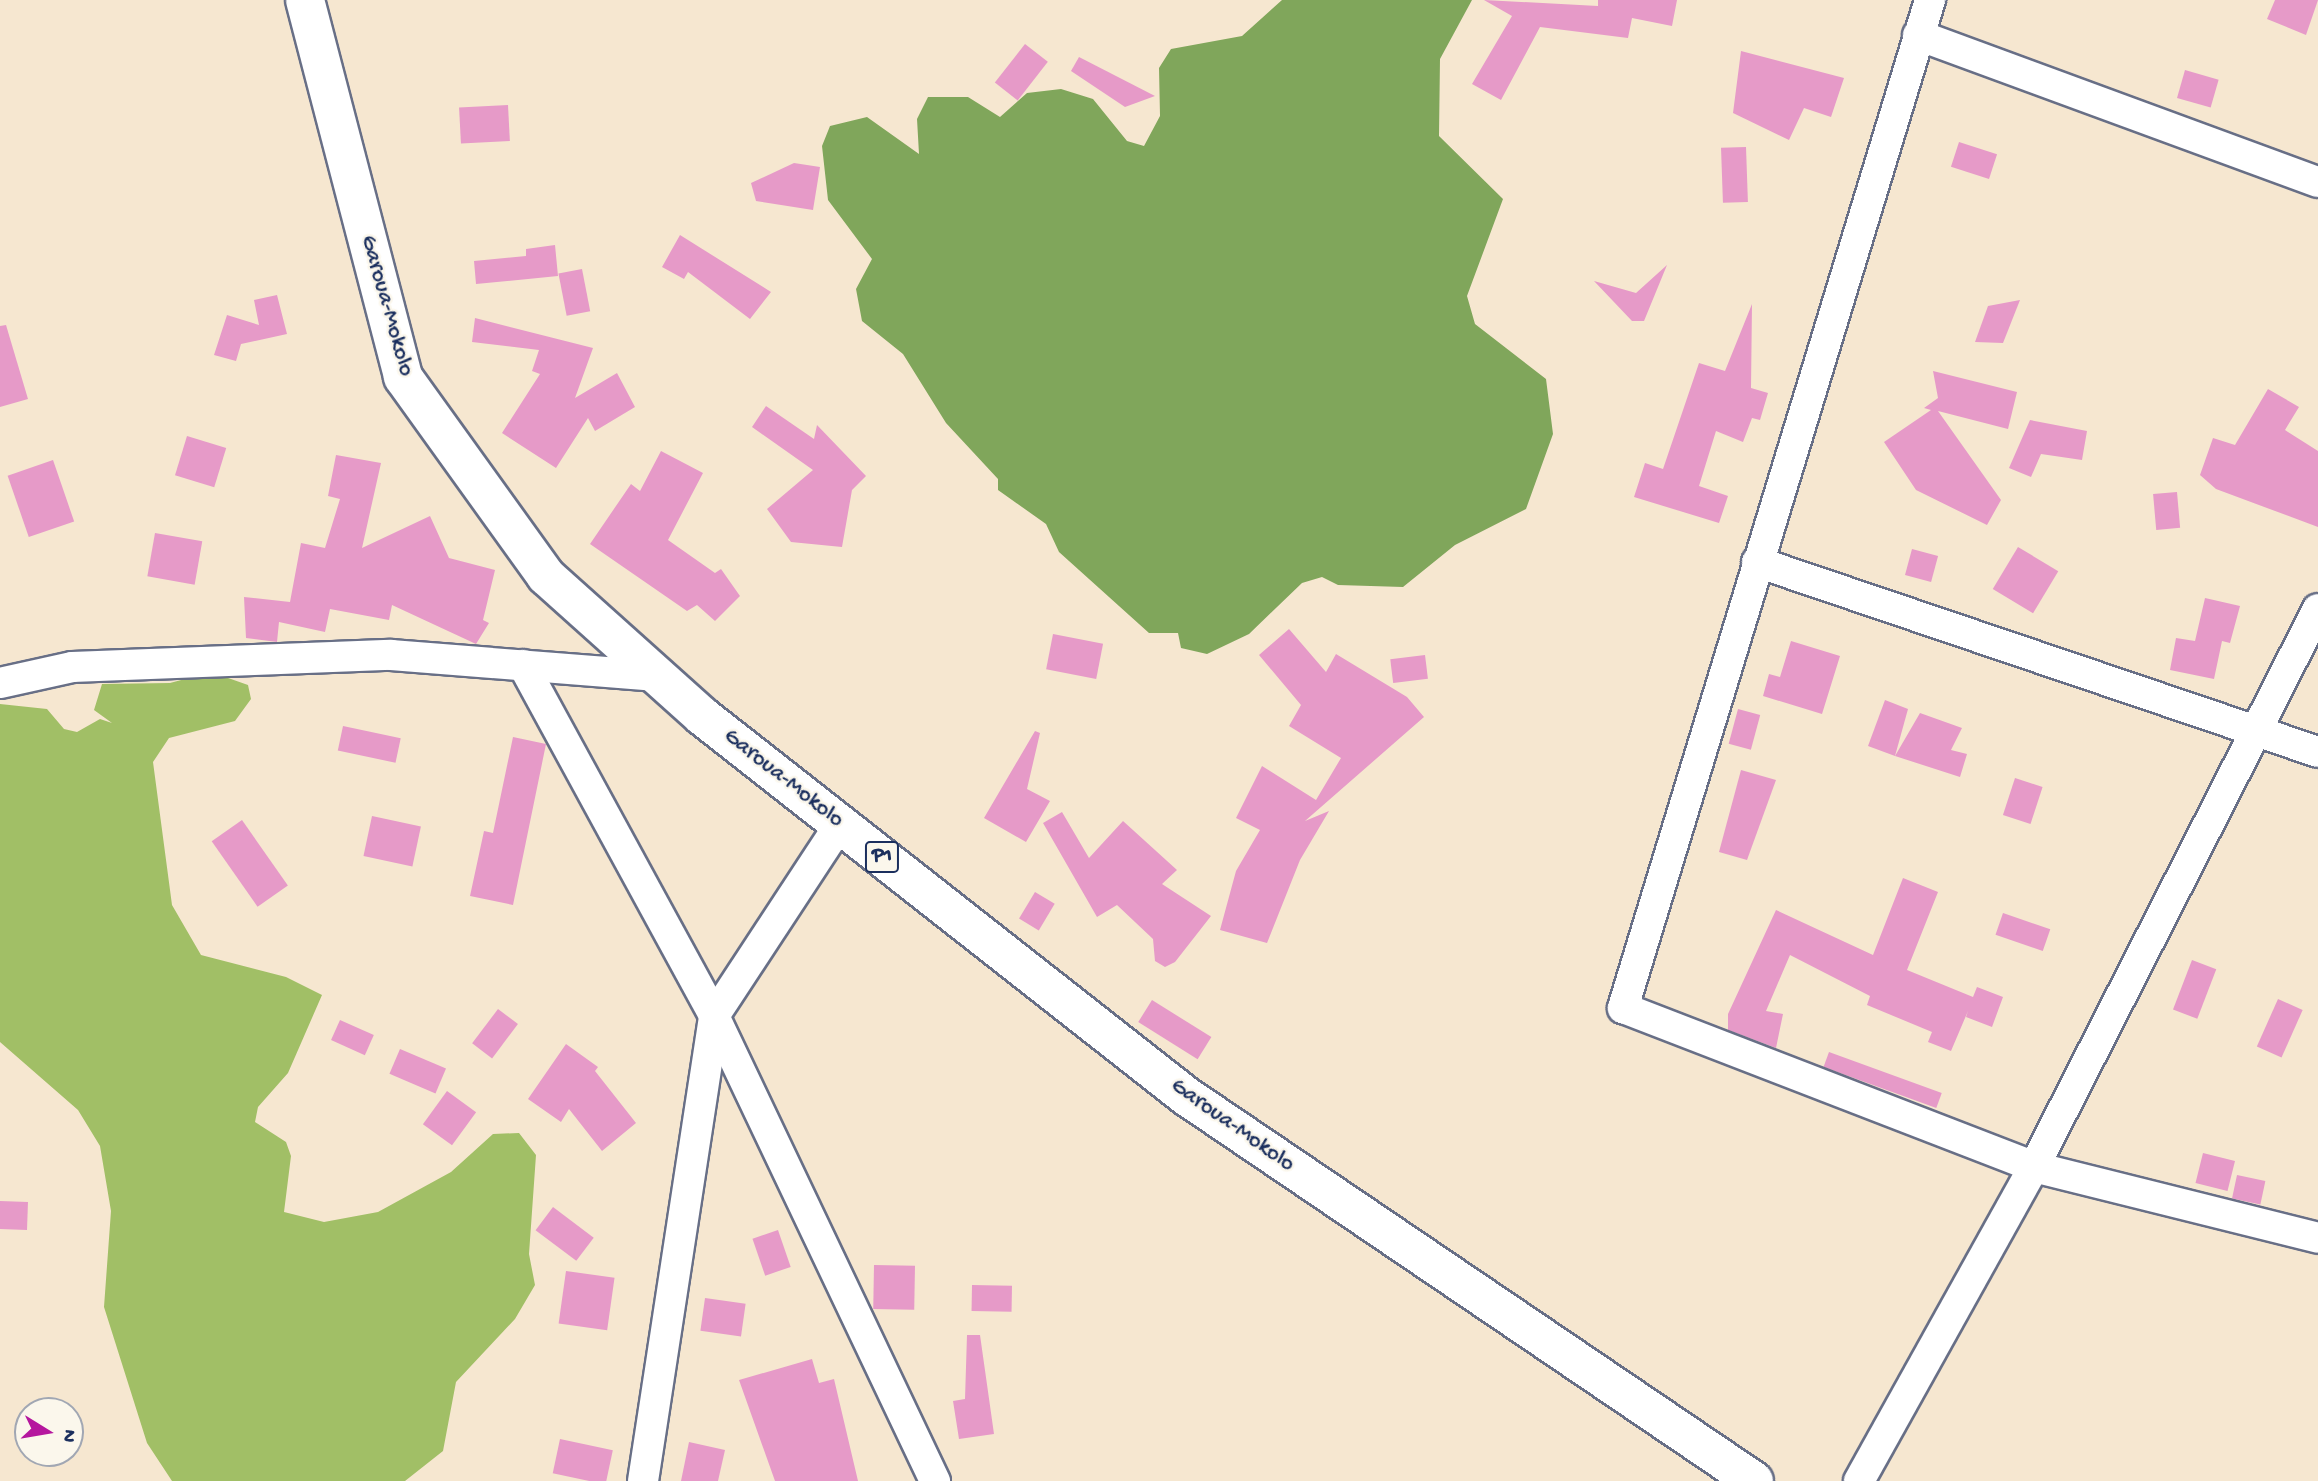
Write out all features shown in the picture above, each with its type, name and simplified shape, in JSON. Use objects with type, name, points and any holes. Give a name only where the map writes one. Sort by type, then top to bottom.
[{"type":"main road","name":"Garoua-Mokolo","points":[[305,0],[402,377],[546,576],[657,676],[840,824],[1186,1096],[1755,1481]]},
{"type":"street","points":[[1930,0],[1623,1008],[2034,1167],[2318,1238]]},
{"type":"street","points":[[1918,35],[2318,182]]},
{"type":"street","points":[[1757,562],[2318,752]]},
{"type":"street","points":[[1859,1481],[2034,1167],[2259,734],[2318,609]]},
{"type":"street","points":[[0,682],[72,667],[391,655],[657,676]]},
{"type":"street","points":[[523,665],[714,1016],[935,1481]]},
{"type":"street","points":[[643,1481],[714,1016],[840,824]]},
{"type":"green space","points":[[1282,0],[1472,0],[1440,59],[1439,136],[1503,199],[1467,296],[1475,324],[1546,379],[1553,434],[1526,509],[1455,545],[1403,587],[1338,585],[1322,577],[1302,583],[1249,634],[1207,654],[1181,648],[1178,633],[1149,633],[1059,552],[1046,524],[998,490],[998,479],[946,423],[903,354],[862,321],[856,289],[872,259],[828,200],[822,146],[830,126],[867,117],[919,154],[917,119],[928,97],[968,97],[1000,117],[1027,93],[1061,89],[1093,99],[1127,141],[1144,146],[1160,116],[1159,68],[1171,49],[1242,36]]},
{"type":"green space","points":[[211,672],[248,685],[251,699],[235,721],[169,738],[153,762],[172,905],[201,955],[286,977],[322,995],[288,1073],[258,1107],[255,1122],[286,1142],[291,1156],[284,1212],[324,1222],[378,1212],[451,1172],[493,1134],[519,1133],[536,1155],[529,1254],[535,1285],[515,1319],[456,1382],[443,1451],[405,1481],[172,1481],[147,1443],[104,1307],[111,1211],[100,1146],[78,1110],[0,1042],[0,704],[47,709],[64,729],[77,732],[100,719],[112,723],[94,710],[102,684],[170,683]]},
{"type":"building","points":[[1484,0],[1598,6],[1598,0],[1677,0],[1672,26],[1632,18],[1628,38],[1540,27],[1501,100],[1472,84],[1512,16]]},
{"type":"building","points":[[2275,0],[2318,0],[2306,35],[2267,19]]},
{"type":"building","points":[[1025,44],[1048,62],[1018,100],[995,83]]},
{"type":"building","points":[[1741,51],[1844,78],[1831,117],[1804,108],[1789,140],[1733,113]]},
{"type":"building","points":[[1079,57],[1155,96],[1125,107],[1071,71]]},
{"type":"building","points":[[2185,70],[2219,80],[2211,108],[2177,98]]},
{"type":"building","points":[[508,105],[510,141],[461,144],[459,108]]},
{"type":"building","points":[[1959,142],[1997,154],[1989,179],[1951,167]]},
{"type":"building","points":[[1746,147],[1748,202],[1723,203],[1721,148]]},
{"type":"building","points":[[794,163],[820,167],[813,210],[756,201],[751,183]]},
{"type":"building","points":[[680,235],[771,292],[750,319],[688,272],[684,279],[662,267]]},
{"type":"building","points":[[555,245],[558,276],[476,284],[474,261],[526,256],[526,249]]},
{"type":"building","points":[[1667,265],[1644,321],[1632,321],[1594,281],[1636,293]]},
{"type":"building","points":[[582,269],[590,311],[567,316],[558,274]]},
{"type":"building","points":[[277,295],[287,334],[241,344],[236,361],[214,355],[227,315],[259,325],[254,300]]},
{"type":"building","points":[[2020,300],[2003,343],[1975,342],[1988,306]]},
{"type":"building","points":[[1752,304],[1751,388],[1768,393],[1760,420],[1752,418],[1743,442],[1716,431],[1699,486],[1728,496],[1719,523],[1634,497],[1645,463],[1663,469],[1699,363],[1725,371]]},
{"type":"building","points":[[475,318],[593,348],[575,398],[617,373],[635,407],[595,431],[588,418],[556,468],[502,433],[540,374],[532,371],[539,350],[472,342]]},
{"type":"building","points":[[6,325],[28,399],[0,407],[0,326]]},
{"type":"building","points":[[1933,371],[2017,392],[2008,429],[1938,411],[2001,500],[1987,525],[1916,490],[1884,442],[1931,410],[1924,408],[1938,398]]},
{"type":"building","points":[[2268,389],[2299,407],[2285,430],[2318,451],[2318,527],[2216,489],[2200,475],[2213,438],[2235,445]]},
{"type":"building","points":[[766,406],[814,439],[817,425],[866,476],[852,490],[842,547],[791,542],[767,509],[813,470],[752,427]]},
{"type":"building","points":[[2030,420],[2087,431],[2082,460],[2041,454],[2031,477],[2009,468]]},
{"type":"building","points":[[187,436],[226,448],[214,487],[175,475]]},
{"type":"building","points":[[661,451],[703,473],[668,540],[715,573],[721,569],[740,596],[715,621],[697,605],[687,611],[590,544],[631,484],[640,491]]},
{"type":"building","points":[[336,455],[381,463],[362,548],[430,516],[449,558],[495,570],[483,620],[489,623],[476,644],[392,605],[389,620],[330,609],[325,632],[279,622],[277,642],[246,638],[244,597],[290,602],[301,543],[325,548],[340,499],[328,496]]},
{"type":"building","points":[[53,460],[74,521],[29,537],[8,476]]},
{"type":"building","points":[[2177,492],[2180,528],[2156,530],[2153,494]]},
{"type":"building","points":[[155,533],[202,541],[195,585],[147,576]]},
{"type":"building","points":[[2018,547],[2058,571],[2033,613],[1993,589]]},
{"type":"building","points":[[1912,549],[1938,556],[1931,582],[1905,575]]},
{"type":"building","points":[[2205,598],[2240,606],[2230,643],[2222,641],[2214,679],[2170,670],[2176,638],[2195,641]]},
{"type":"building","points":[[1289,629],[1326,672],[1336,654],[1407,697],[1424,717],[1305,821],[1329,811],[1300,860],[1267,943],[1220,930],[1236,871],[1260,830],[1236,818],[1262,766],[1316,800],[1341,758],[1289,726],[1301,705],[1259,655]]},
{"type":"building","points":[[1053,634],[1103,644],[1096,679],[1046,669]]},
{"type":"building","points":[[1791,641],[1840,656],[1822,714],[1763,696],[1769,674],[1780,677]]},
{"type":"building","points":[[1425,655],[1428,679],[1393,683],[1390,659]]},
{"type":"building","points":[[1885,700],[1908,709],[1895,756],[1868,746]]},
{"type":"building","points":[[1738,709],[1760,715],[1751,750],[1729,744]]},
{"type":"building","points":[[1920,713],[1962,728],[1951,750],[1967,754],[1960,777],[1895,756]]},
{"type":"building","points":[[343,726],[401,738],[396,763],[338,750]]},
{"type":"building","points":[[1035,731],[1040,733],[1027,789],[1050,801],[1026,842],[984,818]]},
{"type":"building","points":[[513,737],[546,744],[513,905],[470,896],[484,831],[493,833]]},
{"type":"building","points":[[1741,770],[1776,780],[1747,860],[1719,852]]},
{"type":"building","points":[[2015,778],[2043,787],[2031,824],[2003,815]]},
{"type":"building","points":[[1062,812],[1089,858],[1123,821],[1177,870],[1162,884],[1211,916],[1175,962],[1165,967],[1155,961],[1153,939],[1117,905],[1097,917],[1043,823]]},
{"type":"building","points":[[372,816],[421,826],[412,866],[363,856]]},
{"type":"building","points":[[242,820],[288,886],[258,907],[212,841]]},
{"type":"building","points":[[1903,878],[1938,892],[1907,970],[1973,997],[1977,987],[2003,997],[1992,1027],[1966,1017],[1968,1011],[1951,1051],[1928,1042],[1932,1032],[1867,1005],[1870,996],[1790,955],[1766,1011],[1783,1014],[1776,1048],[1728,1030],[1728,1014],[1776,910],[1873,955]]},
{"type":"building","points":[[1035,892],[1055,904],[1039,930],[1019,919]]},
{"type":"building","points":[[2003,913],[2050,929],[2043,951],[1996,935]]},
{"type":"building","points":[[2192,960],[2216,969],[2197,1019],[2173,1009]]},
{"type":"building","points":[[2278,999],[2303,1010],[2282,1057],[2257,1047]]},
{"type":"building","points":[[1152,1000],[1211,1037],[1198,1059],[1138,1022]]},
{"type":"building","points":[[498,1009],[518,1024],[492,1058],[472,1043]]},
{"type":"building","points":[[340,1020],[374,1035],[365,1055],[331,1040]]},
{"type":"building","points":[[566,1044],[598,1067],[595,1071],[636,1123],[602,1151],[569,1109],[561,1122],[528,1099]]},
{"type":"building","points":[[400,1049],[446,1069],[435,1093],[389,1074]]},
{"type":"building","points":[[1829,1052],[1942,1093],[1936,1108],[1824,1067]]},
{"type":"building","points":[[447,1091],[476,1112],[452,1145],[423,1124]]},
{"type":"building","points":[[2203,1153],[2235,1161],[2228,1191],[2196,1183]]},
{"type":"building","points":[[2237,1175],[2265,1181],[2260,1205],[2232,1198]]},
{"type":"building","points":[[0,1201],[28,1202],[27,1230],[0,1229]]},
{"type":"building","points":[[553,1207],[594,1238],[576,1261],[536,1230]]},
{"type":"building","points":[[778,1230],[791,1267],[765,1276],[752,1239]]},
{"type":"building","points":[[874,1265],[915,1266],[914,1310],[873,1309]]},
{"type":"building","points":[[566,1271],[615,1278],[607,1330],[559,1323]]},
{"type":"building","points":[[972,1285],[1012,1286],[1012,1312],[972,1311]]},
{"type":"building","points":[[705,1298],[746,1304],[741,1336],[700,1331]]},
{"type":"building","points":[[967,1335],[980,1335],[994,1434],[959,1439],[953,1401],[965,1399]]},
{"type":"building","points":[[812,1359],[819,1383],[834,1379],[858,1481],[775,1481],[739,1380]]},
{"type":"building","points":[[560,1439],[613,1450],[606,1481],[589,1481],[553,1473]]},
{"type":"building","points":[[689,1442],[725,1450],[718,1481],[681,1481]]}]
